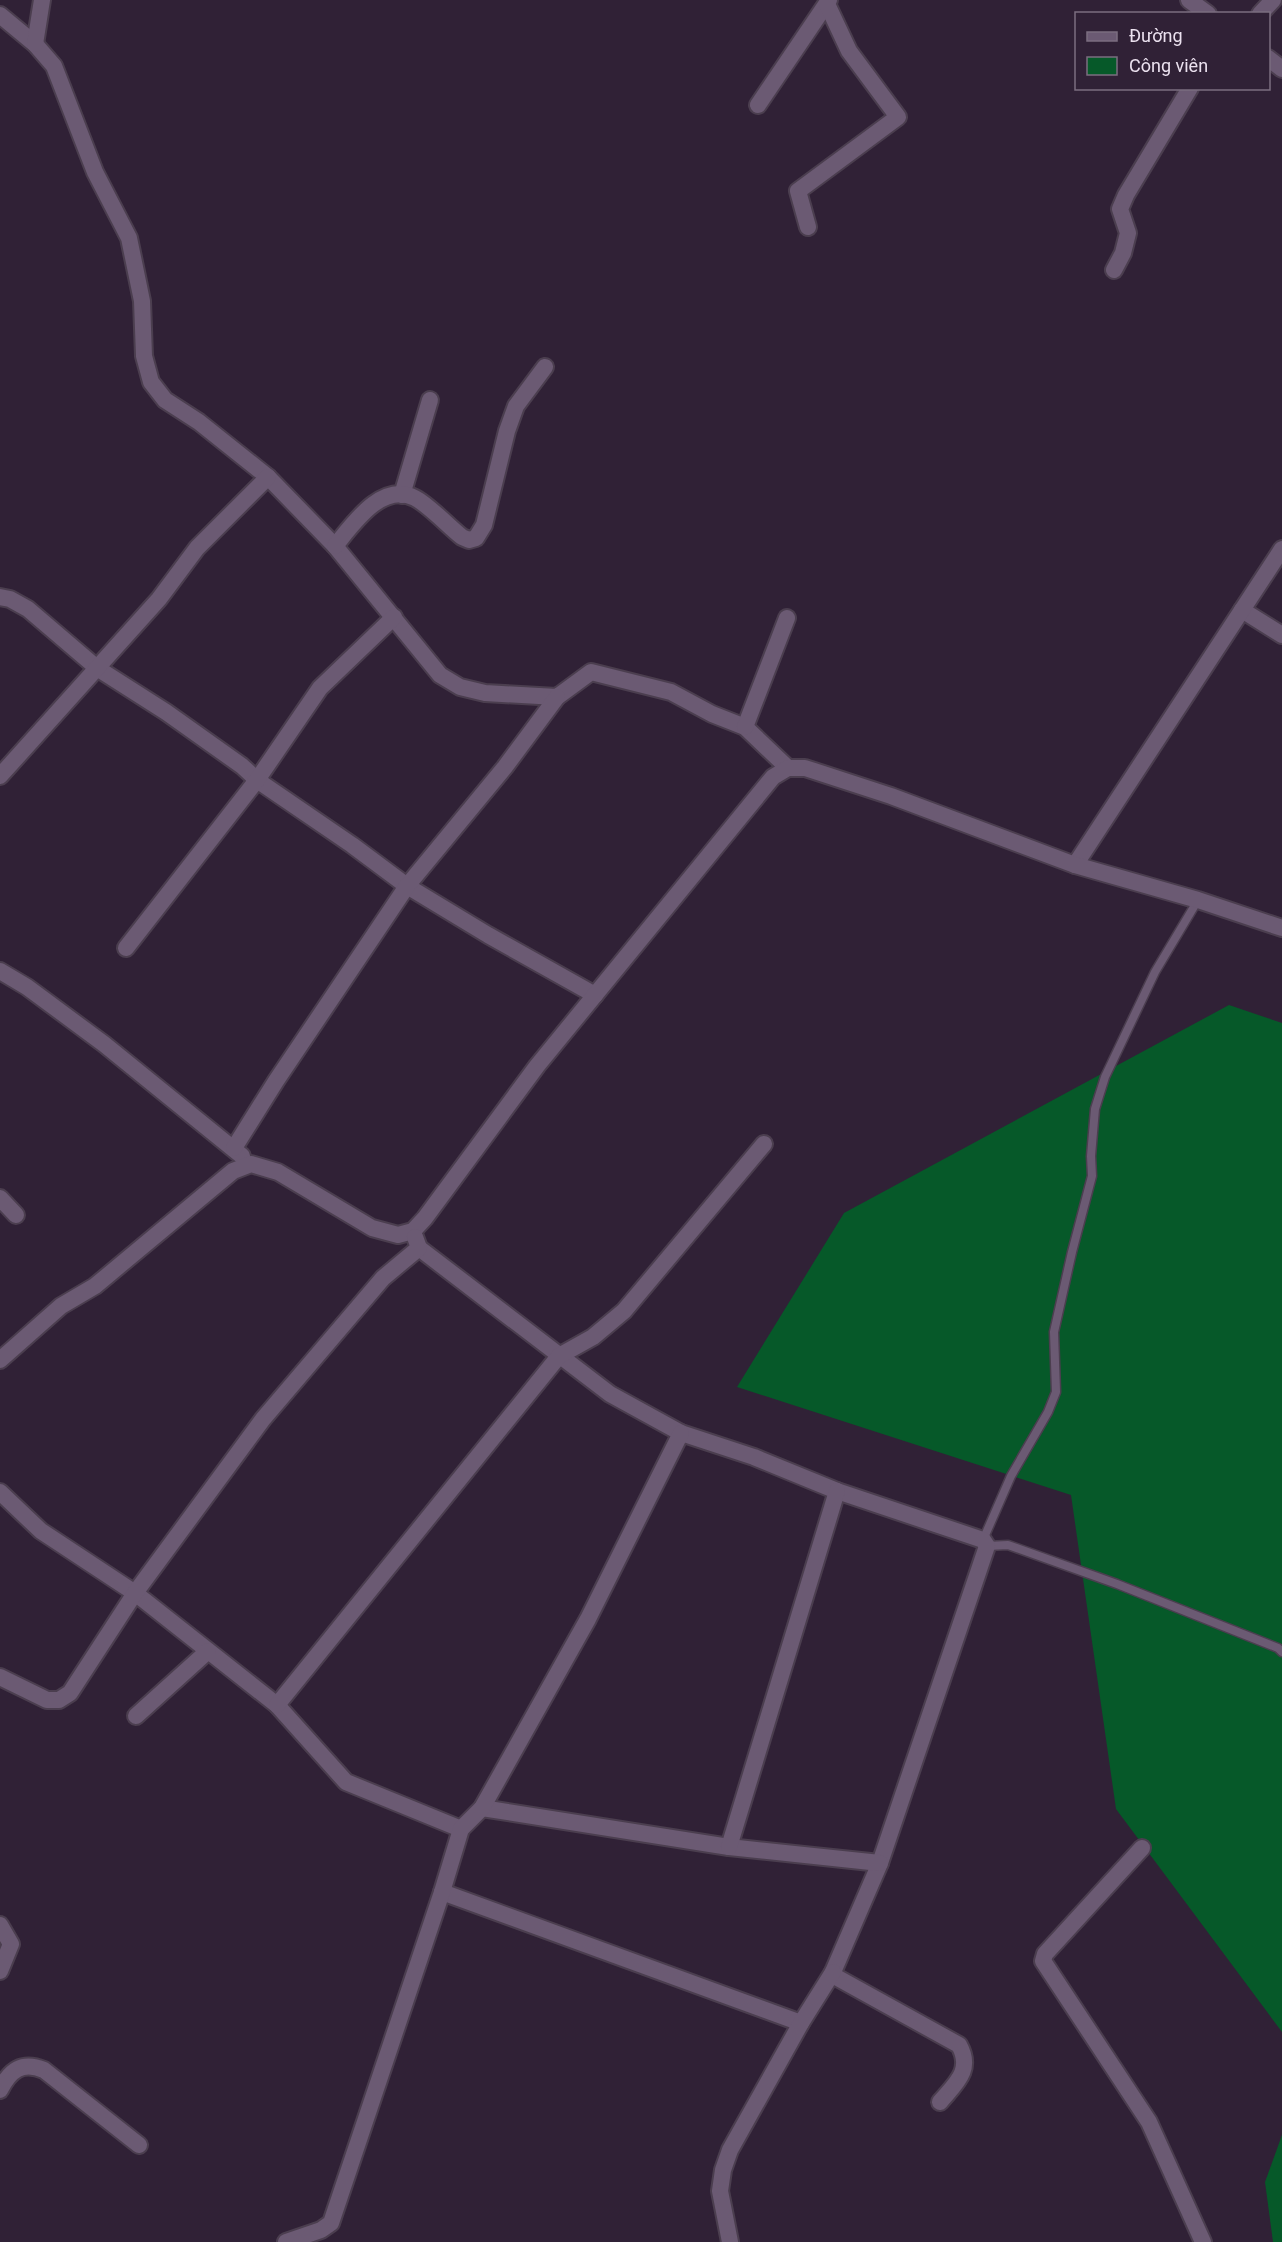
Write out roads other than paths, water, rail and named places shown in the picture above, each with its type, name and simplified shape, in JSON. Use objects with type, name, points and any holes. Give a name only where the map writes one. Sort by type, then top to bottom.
[{"type":"street","points":[[35,44],[42,0]]},
{"type":"street","points":[[1189,0],[1206,12]]},
{"type":"street","points":[[1262,12],[1273,0]]},
{"type":"street","points":[[758,105],[828,2]]},
{"type":"street","points":[[808,227],[798,191],[898,117],[849,51],[828,2]]},
{"type":"street","points":[[0,15],[35,44],[54,66],[95,172],[129,238],[142,301],[144,356],[151,382],[165,400],[199,422],[268,477],[334,546],[440,675],[460,687],[485,693],[556,697]]},
{"type":"street","points":[[1270,59],[1282,69]]},
{"type":"street","points":[[1114,270],[1123,253],[1128,233],[1120,209],[1126,195],[1189,90]]},
{"type":"street","points":[[334,546],[378,501],[392,494],[415,498],[462,537],[469,540],[476,538],[484,525],[507,431],[516,406],[545,366]]},
{"type":"street","points":[[402,495],[430,400]]},
{"type":"street","points":[[0,776],[159,599],[196,548],[268,477]]},
{"type":"street","points":[[1075,865],[1282,549]]},
{"type":"street","points":[[0,597],[10,599],[28,609],[97,668],[166,712],[242,766],[257,780],[407,886],[595,995]]},
{"type":"street","points":[[1242,610],[1282,635]]},
{"type":"street","points":[[126,948],[257,780],[320,688],[394,617]]},
{"type":"street","points":[[745,727],[787,618]]},
{"type":"street","points":[[234,1148],[276,1081],[407,886],[505,767],[556,697],[591,672],[671,692],[712,714],[745,727],[788,768]]},
{"type":"street","points":[[0,971],[27,987],[94,1036],[251,1164],[278,1172],[372,1228],[398,1235],[413,1231],[425,1218],[537,1066],[773,777],[788,768],[805,768],[891,796],[1075,865],[1198,900],[1282,928]]},
{"type":"street","points":[[277,1705],[559,1356],[593,1337],[624,1311],[764,1144]]},
{"type":"street","points":[[0,1360],[60,1306],[95,1286],[233,1171],[251,1164]]},
{"type":"street","points":[[0,1198],[16,1215]]},
{"type":"street","points":[[413,1231],[418,1248],[559,1356],[610,1394],[681,1433],[754,1457],[837,1491],[985,1543],[880,1863],[833,1971],[801,2022],[730,2150],[723,2170],[720,2191],[730,2242]]},
{"type":"street","points":[[0,1677],[47,1700],[59,1700],[70,1693],[135,1593],[263,1419],[383,1278],[418,1248]]},
{"type":"street","points":[[286,2242],[321,2230],[331,2223],[461,1829],[482,1808],[588,1619],[681,1433]]},
{"type":"street","points":[[729,1847],[837,1491]]},
{"type":"street","points":[[0,1492],[41,1531],[135,1593],[277,1705],[346,1782],[461,1829]]},
{"type":"street","points":[[136,1716],[208,1651]]},
{"type":"street","points":[[482,1808],[729,1847],[880,1863]]},
{"type":"street","points":[[1142,1848],[1045,1954],[1043,1961],[1149,2122],[1203,2242]]},
{"type":"street","points":[[442,1892],[801,2022]]},
{"type":"street","points":[[0,1925],[11,1944],[0,1971]]},
{"type":"street","points":[[833,1971],[836,1977],[959,2045],[966,2064],[960,2078],[940,2102]]},
{"type":"street","points":[[0,2090],[13,2072],[24,2066],[34,2066],[44,2070],[139,2145]]},
{"type":"lane","points":[[1198,900],[1155,972],[1105,1077],[1095,1109],[1090,1156],[1092,1176],[1071,1252],[1054,1332],[1056,1392],[1011,1476],[985,1543],[1008,1545],[1150,1597],[1278,1648],[1282,1652]]}]
